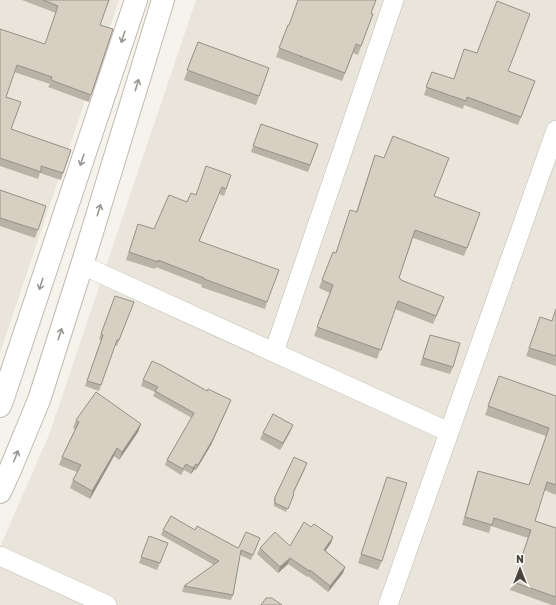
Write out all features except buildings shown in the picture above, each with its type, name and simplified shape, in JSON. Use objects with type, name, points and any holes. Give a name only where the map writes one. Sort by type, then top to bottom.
[{"type":"street","points":[[0,406],[6,392],[136,0]]},
{"type":"street","points":[[0,492],[38,400],[82,265],[163,0]]},
{"type":"street","points":[[274,352],[394,0]]},
{"type":"street","points":[[388,605],[556,130]]},
{"type":"street","points":[[82,265],[449,432]]},
{"type":"street","points":[[0,556],[107,605]]},
{"type":"shaded area","points":[[0,0],[119,0],[0,353]]},
{"type":"shaded area","points":[[196,0],[556,0],[556,605],[0,605],[0,547],[49,435]]}]
